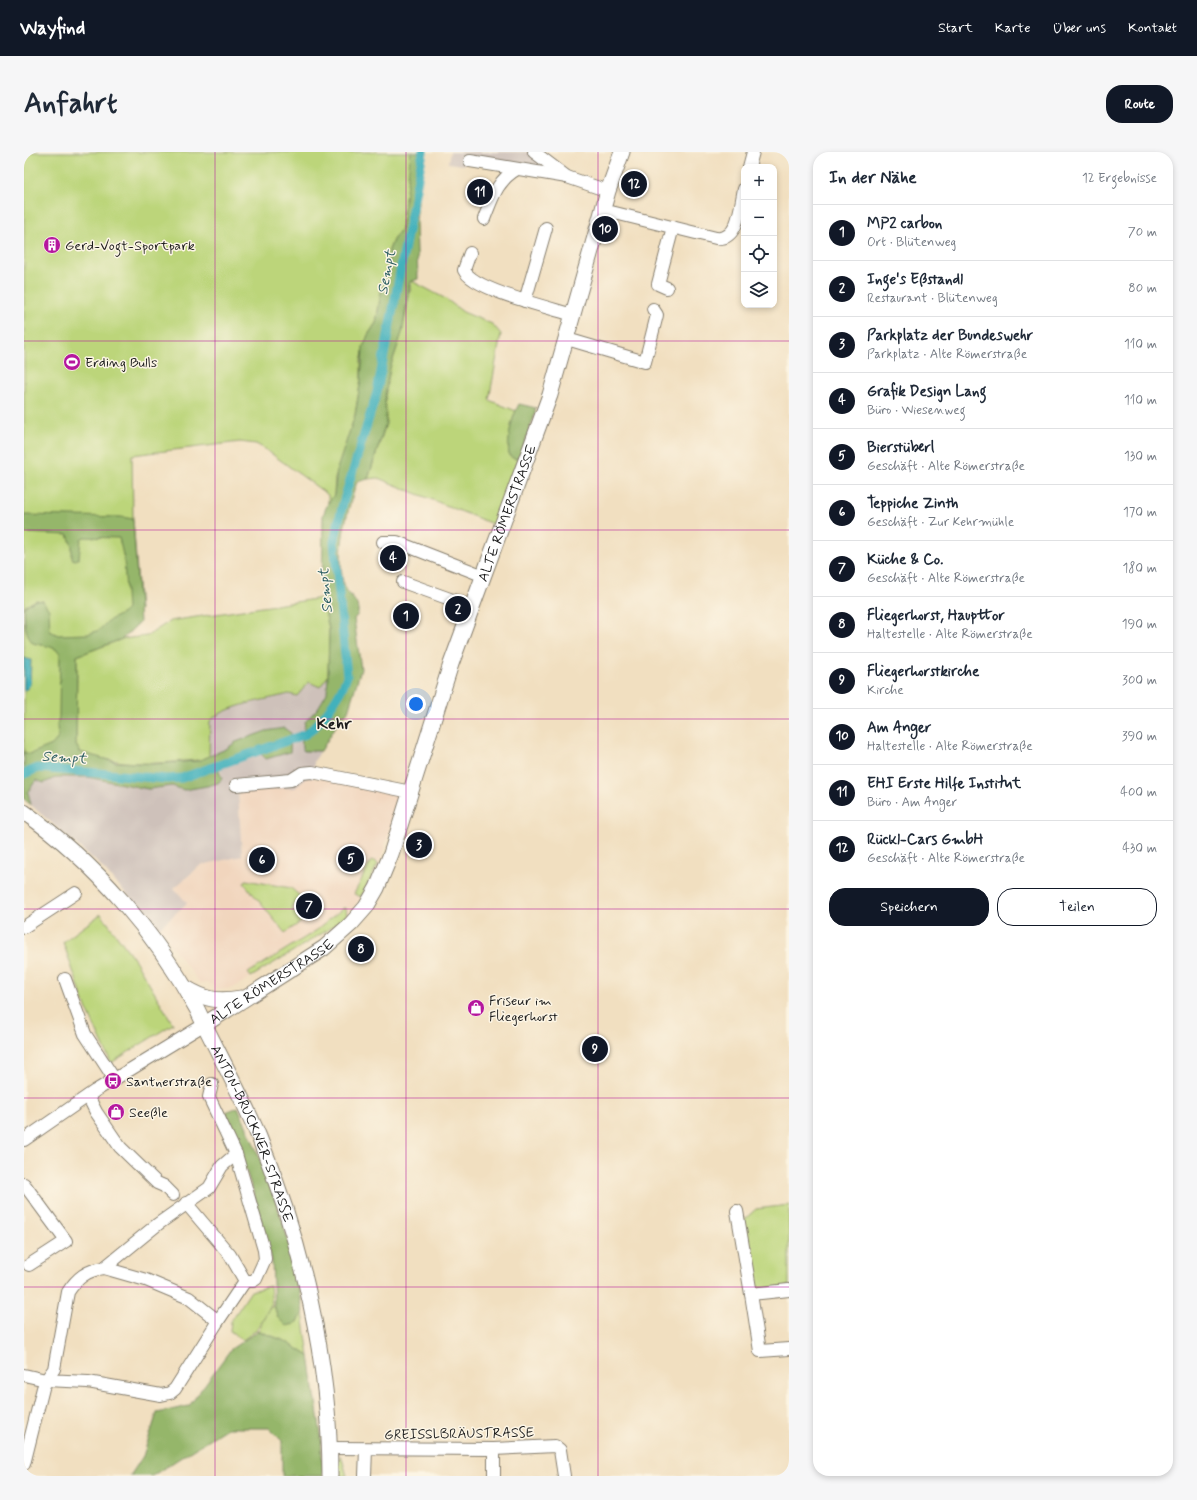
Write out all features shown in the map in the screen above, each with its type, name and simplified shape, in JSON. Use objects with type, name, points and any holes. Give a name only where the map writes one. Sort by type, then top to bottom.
[{"type":"main road","name":"ALTE RÖMERSTRASSE","points":[[205,1024],[324,948],[351,924],[362,911],[377,888],[386,870],[412,792],[432,720],[550,395],[608,191],[622,152]]},
{"type":"main road","name":"ANTON-BRUCKNER-STRASSE","points":[[24,812],[77,855],[120,899],[147,930],[186,988],[259,1136],[293,1235],[311,1309],[325,1397],[330,1448],[330,1476]]},
{"type":"main road","points":[[186,988],[199,996],[222,1001],[246,997]]},
{"type":"street","points":[[534,152],[567,177]]},
{"type":"street","points":[[750,164],[753,152]]},
{"type":"street","points":[[470,161],[567,177],[608,191]]},
{"type":"street","points":[[484,219],[498,184],[509,173],[517,169]]},
{"type":"street","points":[[603,210],[716,238],[728,237],[735,227],[741,200]]},
{"type":"street","points":[[525,301],[546,228]]},
{"type":"street","points":[[667,288],[658,284],[673,228]]},
{"type":"street","points":[[470,253],[464,270],[466,276],[494,291],[573,315]]},
{"type":"street","points":[[566,339],[644,368],[657,315],[653,309]]},
{"type":"street","points":[[383,542],[397,542],[484,576]]},
{"type":"street","points":[[403,582],[472,607]]},
{"type":"street","points":[[236,785],[291,780],[302,773],[312,772],[412,792]]},
{"type":"street","points":[[24,927],[76,893]]},
{"type":"street","points":[[65,979],[85,1034],[115,1080]]},
{"type":"street","points":[[24,1140],[88,1096],[205,1024]]},
{"type":"street","points":[[212,1084],[210,1097],[236,1154],[264,1250],[265,1259],[256,1279],[253,1281],[245,1281]]},
{"type":"street","points":[[88,1096],[96,1112],[120,1148],[157,1183],[164,1186],[173,1195]]},
{"type":"street","points":[[104,1268],[184,1204],[210,1188],[222,1166],[236,1154]]},
{"type":"street","points":[[24,1184],[66,1241],[30,1265]]},
{"type":"street","points":[[184,1204],[230,1255],[245,1281]]},
{"type":"street","points":[[737,1211],[760,1351],[789,1349]]},
{"type":"street","points":[[24,1464],[42,1388],[54,1369],[68,1292],[73,1283],[85,1273],[95,1269],[104,1268],[146,1280],[190,1298],[218,1321]]},
{"type":"street","points":[[24,1375],[46,1380],[88,1382],[161,1395],[170,1393],[175,1389],[245,1281]]},
{"type":"street","points":[[750,1294],[789,1290]]},
{"type":"street","name":"GREISSLBRÄUSTRASSE","points":[[330,1448],[494,1449],[557,1446],[560,1452],[564,1476]]},
{"type":"street","points":[[365,1476],[366,1448]]},
{"type":"street","points":[[494,1449],[494,1476]]},
{"type":"shaded area","points":[[450,152],[531,152],[549,171],[469,158],[463,165],[448,163]]},
{"type":"shaded area","points":[[328,676],[327,693],[318,708],[305,722],[301,738],[304,751],[321,751],[314,761],[314,778],[307,778],[295,788],[238,790],[242,856],[201,865],[174,888],[187,903],[158,929],[101,866],[31,805],[28,792],[36,780],[44,783],[57,777],[87,777],[138,788],[172,786],[184,790],[222,779],[219,762],[255,748],[266,759],[290,752],[284,728],[266,731],[236,742],[226,749],[209,757],[210,721],[215,716],[235,707],[289,694],[309,682],[320,687]]},
{"type":"shaded area","points":[[307,778],[322,778],[401,795],[382,854],[361,897],[347,915],[326,931],[233,988],[218,990],[209,983],[200,983],[158,929],[186,903],[174,888],[201,865],[242,855],[238,790]]},
{"type":"green space","points":[[24,152],[411,152],[411,162],[401,229],[393,240],[389,250],[388,266],[383,281],[376,323],[368,335],[361,361],[361,379],[355,415],[335,479],[334,495],[328,503],[328,495],[256,444],[240,442],[132,455],[133,519],[140,610],[66,656],[65,761],[24,766]]},
{"type":"green space","points":[[411,152],[419,152],[416,180],[418,202],[416,222],[418,279],[410,282],[402,333],[390,368],[385,396],[386,423],[368,479],[357,482],[349,506],[342,544],[341,570],[343,582],[347,591],[355,601],[358,609],[358,614],[354,619],[361,669],[348,711],[336,726],[321,751],[304,751],[302,749],[302,742],[305,722],[318,708],[327,693],[329,629],[322,598],[323,515],[328,503],[334,495],[337,469],[355,415],[361,379],[363,347],[368,335],[376,323],[383,281],[388,266],[389,250],[393,240],[401,229]]},
{"type":"green space","points":[[412,281],[446,299],[463,312],[492,324],[501,334],[489,400],[516,411],[512,423],[508,448],[519,458],[495,525],[378,478],[368,479],[386,423],[385,396],[390,368],[402,333]]},
{"type":"green space","points":[[519,404],[536,408],[534,412],[536,412],[519,458],[515,459],[509,456],[509,436]]},
{"type":"green space","points":[[24,515],[121,517],[133,519],[140,622],[122,639],[77,656],[76,745],[80,752],[115,762],[153,764],[198,761],[226,749],[236,742],[266,731],[284,728],[291,733],[290,752],[266,759],[255,748],[220,762],[219,771],[222,779],[218,783],[207,786],[184,790],[172,786],[148,789],[87,777],[57,777],[44,783],[36,780],[28,792],[31,805],[24,799],[24,752],[30,754],[52,745],[58,738],[57,725],[59,717],[60,653],[51,647],[33,643],[30,640],[24,616],[24,607],[36,600],[43,601],[49,610],[50,631],[58,635],[88,634],[99,630],[108,621],[123,613],[127,609],[124,559],[119,538],[84,537],[81,539],[79,558],[76,560],[72,559],[72,546],[68,535],[24,533]]},
{"type":"green space","points":[[322,598],[329,629],[328,676],[320,687],[309,682],[297,696],[289,694],[258,701],[236,707],[217,715],[210,721],[209,757],[203,759],[144,763],[105,759],[80,752],[76,745],[77,656],[122,639],[147,636],[170,621]]},
{"type":"green space","points":[[371,861],[375,861],[378,864],[361,897],[354,894]]},
{"type":"green space","points":[[246,880],[291,888],[301,897],[291,908],[304,920],[285,933],[244,883]]},
{"type":"green space","points":[[343,908],[346,908],[347,915],[326,931],[251,977],[248,973],[317,930]]},
{"type":"green space","points":[[101,914],[135,960],[173,1024],[111,1063],[85,1005],[63,942]]},
{"type":"green space","points":[[238,1107],[269,1182],[293,1260],[303,1313],[295,1324],[286,1326],[278,1318],[274,1305],[272,1261],[253,1191],[226,1112]]},
{"type":"green space","points":[[789,1205],[789,1286],[763,1289],[752,1284],[745,1219],[756,1209]]},
{"type":"green space","points":[[270,1286],[272,1304],[256,1330],[243,1340],[230,1331],[231,1321],[251,1291]]},
{"type":"green space","points":[[274,1305],[278,1318],[295,1324],[303,1313],[309,1356],[285,1341],[258,1331],[268,1310]]},
{"type":"green space","points":[[258,1331],[285,1341],[309,1356],[321,1435],[323,1476],[282,1476],[282,1441],[269,1428],[227,1428],[152,1476],[130,1476],[143,1456],[157,1413],[189,1406],[231,1349]]},
{"type":"green space","points":[[341,1455],[347,1476],[337,1476],[338,1461]]},
{"type":"water","points":[[24,658],[31,660],[30,685],[24,692]]},
{"type":"waterway","name":"Sempt","points":[[24,774],[38,768],[167,779],[182,778],[306,734],[318,723],[336,699],[347,676],[334,542],[343,503],[377,392],[423,152]]},
{"type":"place","name":"Rückl-Cars GmbH","points":[[634,184]]},
{"type":"place","name":"EHI Erste Hilfe Institut","points":[[480,192]]},
{"type":"place","name":"Am Anger","points":[[605,229]]},
{"type":"place","name":"Gerd-Vogt-Sportpark","points":[[52,245]]},
{"type":"place","name":"Erding Bulls","points":[[72,362]]},
{"type":"place","name":"Grafik Design Lang","points":[[393,558]]},
{"type":"place","name":"Inge's Eßstandl","points":[[458,609]]},
{"type":"place","name":"MP2 carbon","points":[[406,616]]},
{"type":"place","name":"Parkplatz der Bundeswehr","points":[[419,845]]},
{"type":"place","name":"Bierstüberl","points":[[351,859]]},
{"type":"place","name":"Teppiche Zinth","points":[[262,860]]},
{"type":"place","name":"Küche & Co.","points":[[309,906]]},
{"type":"place","name":"Fliegerhorst, Haupttor","points":[[361,949]]},
{"type":"place","name":"Friseur im Fliegerhorst","points":[[476,1008]]},
{"type":"place","name":"Fliegerhorstkirche","points":[[595,1049]]},
{"type":"place","name":"Santnerstraße","points":[[113,1081]]},
{"type":"place","name":"Seeßle","points":[[116,1112]]},
{"type":"district","name":"Kehr","points":[[334,723]]}]
